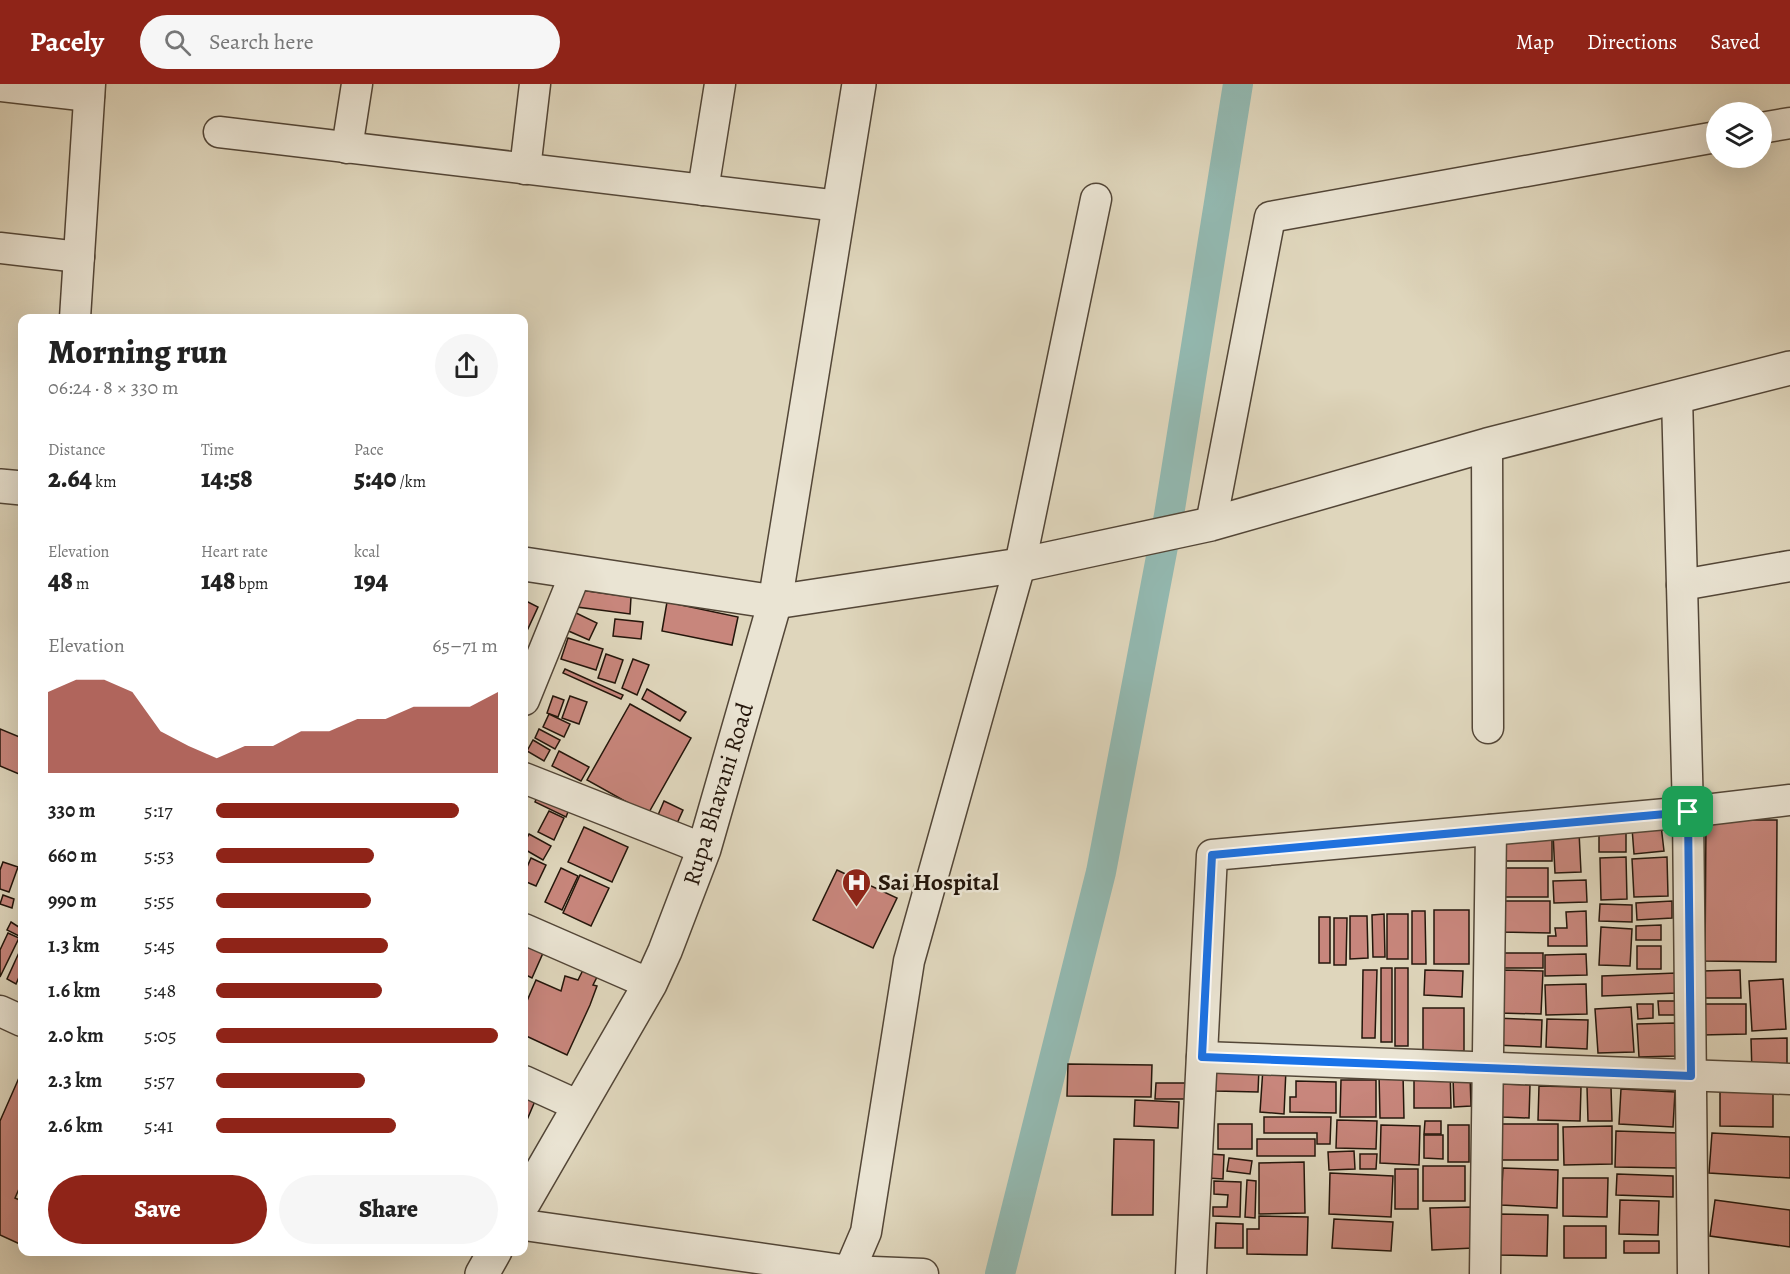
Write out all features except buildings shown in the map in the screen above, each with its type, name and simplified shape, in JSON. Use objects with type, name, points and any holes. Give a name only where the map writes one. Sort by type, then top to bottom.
[{"type":"street","points":[[347,147],[357,84]]},
{"type":"street","points":[[525,169],[535,84]]},
{"type":"street","points":[[703,190],[720,84]]},
{"type":"street","name":"Rupa Bhavani Road","points":[[528,1195],[650,984],[704,849],[775,602],[859,84]]},
{"type":"street","points":[[0,86],[89,90],[75,314]]},
{"type":"street","points":[[1772,127],[1790,123]]},
{"type":"street","points":[[219,132],[839,206]]},
{"type":"street","points":[[1199,527],[1270,217],[1706,139]]},
{"type":"street","points":[[848,1273],[866,1232],[909,961],[1020,565],[1096,200]]},
{"type":"street","points":[[0,248],[79,257]]},
{"type":"street","points":[[528,565],[775,602],[1020,565],[1199,527],[1487,445],[1790,368]]},
{"type":"street","points":[[1677,397],[1688,812],[1693,1274]]},
{"type":"street","points":[[1487,445],[1488,728]]},
{"type":"street","points":[[0,486],[18,488]]},
{"type":"street","points":[[1682,585],[1790,566]]},
{"type":"street","points":[[528,690],[576,572]]},
{"type":"street","points":[[528,780],[704,849]]},
{"type":"street","points":[[1191,1274],[1212,855],[1688,812],[1790,800]]},
{"type":"street","points":[[1485,1274],[1491,830]]},
{"type":"street","points":[[528,931],[650,984]]},
{"type":"street","points":[[0,1011],[18,1019]]},
{"type":"street","points":[[1202,1057],[1790,1079]]},
{"type":"street","points":[[528,1083],[579,1106]]},
{"type":"street","points":[[528,1226],[848,1273],[923,1274]]},
{"type":"street","points":[[482,1274],[492,1256]]},
{"type":"waterway","points":[[1000,1274],[1101,872],[1169,515],[1238,84]]},
{"type":"place","name":"Sai Hospital","points":[[857,908]]},
{"type":"route","points":[[1688,812],[1691,1076],[1202,1057],[1212,855],[1688,812]]}]
